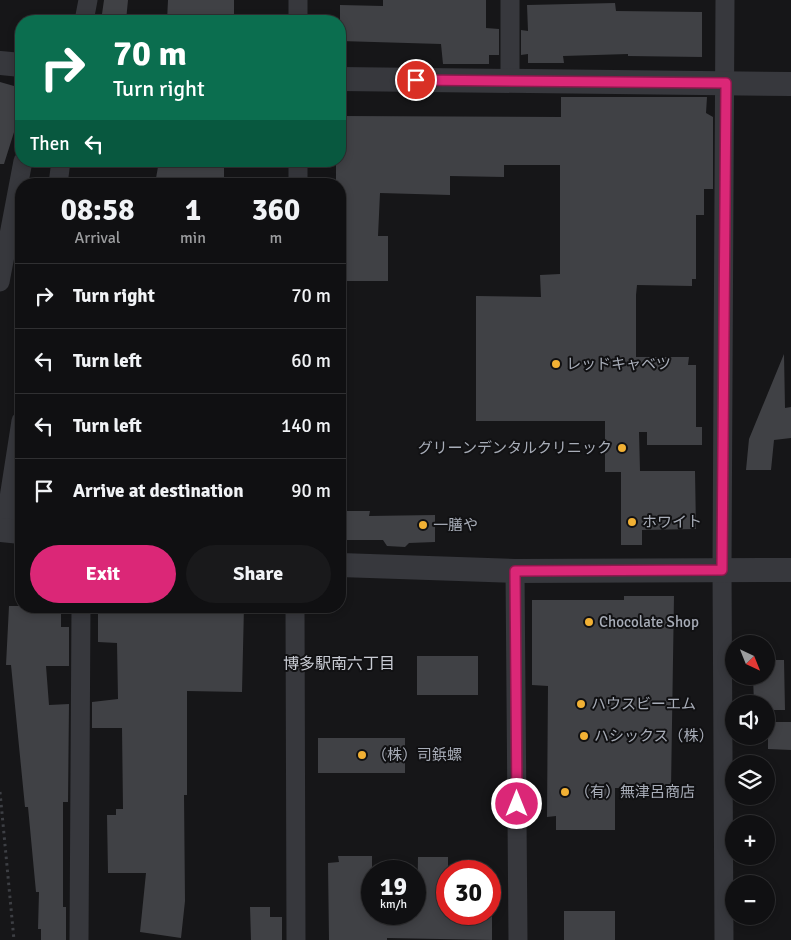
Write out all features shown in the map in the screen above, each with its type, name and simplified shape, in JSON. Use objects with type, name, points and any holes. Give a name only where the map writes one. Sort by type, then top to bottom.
[{"type":"street","points":[[85,15],[88,0]]},
{"type":"street","points":[[298,0],[298,15]]},
{"type":"street","points":[[510,0],[510,81]]},
{"type":"street","points":[[724,940],[722,570],[726,0]]},
{"type":"street","points":[[0,62],[15,64]]},
{"type":"street","points":[[346,79],[791,84]]},
{"type":"street","points":[[0,282],[15,203]]},
{"type":"street","points":[[9,531],[15,476]]},
{"type":"street","points":[[346,565],[515,571],[791,570]]},
{"type":"street","points":[[515,571],[518,940]]},
{"type":"street","points":[[79,940],[81,613]]},
{"type":"street","points":[[295,613],[296,940]]},
{"type":"path","points":[[0,792],[14,940]]},
{"type":"building","points":[[104,0],[128,0],[127,15],[102,15]]},
{"type":"building","points":[[168,0],[234,0],[234,15],[167,15]]},
{"type":"building","points":[[383,0],[486,0],[486,28],[499,29],[499,55],[489,55],[489,64],[443,64],[441,44],[346,41],[346,15],[340,15],[340,5],[383,6]]},
{"type":"building","points":[[615,3],[616,11],[702,12],[702,57],[628,56],[628,54],[563,56],[564,63],[528,63],[528,54],[521,55],[521,30],[528,31],[527,5]]},
{"type":"building","points":[[0,82],[15,86],[15,129],[4,164],[0,164]]},
{"type":"building","points":[[561,97],[707,97],[706,113],[713,117],[713,189],[704,189],[704,215],[696,215],[696,279],[692,279],[692,286],[637,285],[636,295],[636,357],[689,357],[688,365],[696,365],[696,427],[702,427],[702,445],[647,445],[647,432],[639,432],[640,471],[695,471],[696,529],[642,530],[642,545],[621,545],[621,472],[605,472],[605,421],[476,421],[476,296],[541,297],[540,275],[560,274],[560,165],[504,165],[504,177],[450,176],[450,195],[380,193],[378,236],[388,236],[388,281],[346,281],[346,178],[336,178],[336,167],[346,167],[346,116],[561,117]]},
{"type":"building","points":[[158,167],[224,167],[224,178],[156,178]]},
{"type":"building","points":[[784,354],[785,408],[791,407],[791,438],[774,440],[771,470],[746,470],[749,439]]},
{"type":"building","points":[[346,511],[370,511],[369,516],[435,515],[435,542],[409,543],[405,547],[387,546],[383,540],[346,540]]},
{"type":"building","points":[[624,596],[674,596],[671,789],[615,788],[615,830],[556,830],[556,816],[547,817],[548,686],[532,685],[532,600],[624,600]]},
{"type":"building","points":[[9,606],[15,606],[15,613],[61,613],[61,627],[69,627],[69,666],[46,666],[49,705],[69,704],[68,802],[63,802],[63,907],[66,907],[66,940],[41,940],[41,929],[38,929],[39,892],[36,892],[28,807],[25,807],[11,665],[6,665]]},
{"type":"building","points":[[98,613],[244,613],[242,692],[187,691],[187,795],[184,795],[185,901],[181,938],[140,932],[146,873],[108,873],[107,815],[116,815],[116,809],[123,809],[122,728],[92,728],[92,702],[118,699],[117,643],[98,642]]},
{"type":"building","points":[[417,656],[478,656],[478,695],[417,695]]},
{"type":"building","points":[[775,660],[784,660],[785,710],[775,710],[775,695],[754,695],[753,685],[775,685]]},
{"type":"building","points":[[775,722],[791,722],[791,750],[768,749],[768,745],[775,745]]},
{"type":"building","name":"（株）司鋲螺","points":[[318,738],[405,738],[405,773],[318,773]]},
{"type":"building","points":[[338,856],[372,856],[372,860],[361,860],[361,925],[426,925],[426,860],[418,860],[418,857],[448,857],[448,860],[436,860],[436,925],[492,925],[492,940],[387,938],[387,940],[329,940],[328,863],[339,862]]},
{"type":"building","points":[[250,907],[270,907],[270,917],[282,917],[282,940],[251,940]]},
{"type":"building","points":[[564,911],[615,911],[615,940],[564,940]]},
{"type":"place","name":"レッドキャベツ","points":[[556,364]]},
{"type":"place","name":"グリーンデンタルクリニック","points":[[622,448]]},
{"type":"place","name":"ホワイト","points":[[632,522]]},
{"type":"place","name":"一膳や","points":[[423,525]]},
{"type":"place","name":"Chocolate Shop","points":[[589,622]]},
{"type":"place","name":"ハウスビーエム","points":[[581,704]]},
{"type":"place","name":"ハシックス（株）","points":[[584,736]]},
{"type":"place","name":"（株）司鋲螺","points":[[362,755]]},
{"type":"place","name":"（有）無津呂商店","points":[[565,792]]},
{"type":"district","name":"博多駅南六丁目","points":[[339,663]]},
{"type":"route","points":[[416,80],[726,83],[722,570],[515,571],[517,804]]}]
